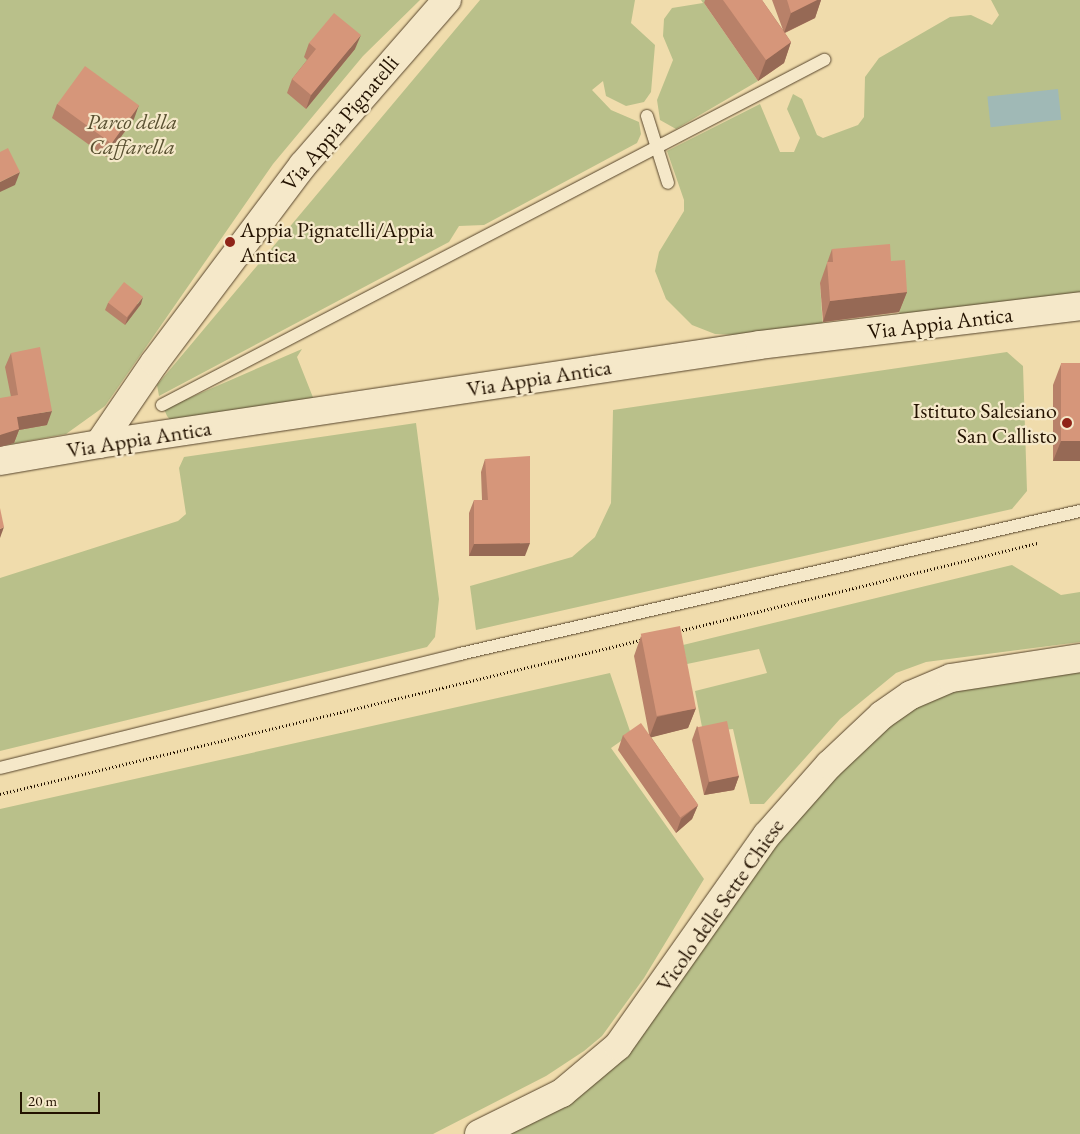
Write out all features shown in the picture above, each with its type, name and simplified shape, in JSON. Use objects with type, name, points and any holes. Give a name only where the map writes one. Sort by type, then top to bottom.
[{"type":"main road","name":"Via Appia Pignatelli","points":[[99,444],[160,355],[303,166],[447,0]]},
{"type":"main road","name":"Via Appia Antica","points":[[0,461],[99,444],[760,345],[1080,306]]},
{"type":"main road","name":"Vicolo delle Sette Chiese","points":[[479,1134],[562,1093],[618,1046],[767,835],[829,765],[882,715],[911,695],[951,678],[1080,658]]},
{"type":"lane","points":[[162,405],[824,60]]},
{"type":"lane","points":[[646,116],[668,184]]},
{"type":"lane","points":[[0,768],[1080,510]]},
{"type":"path","points":[[670,633],[1025,549],[1048,535],[1063,513]]},
{"type":"path","points":[[0,794],[650,638]]},
{"type":"green space","name":"Parco della Caffarella","points":[[0,0],[420,0],[363,56],[273,164],[105,406],[66,434],[0,446]]},
{"type":"green space","points":[[480,0],[635,0],[631,23],[655,45],[651,92],[644,102],[626,106],[606,96],[603,81],[592,90],[611,110],[639,122],[641,134],[637,143],[484,225],[459,226],[449,242],[159,396],[157,385]]},
{"type":"green space","points":[[701,0],[708,0],[704,3],[758,81],[676,129],[660,120],[657,100],[673,60],[663,36],[664,19],[672,8],[703,3]]},
{"type":"green space","points":[[991,0],[1080,0],[1080,293],[900,322],[897,281],[825,269],[825,283],[820,283],[823,328],[738,335],[715,334],[692,325],[666,299],[655,271],[659,252],[684,211],[684,200],[667,151],[760,104],[780,152],[794,152],[800,138],[787,109],[793,94],[802,99],[817,135],[823,138],[858,125],[864,117],[865,77],[879,58],[950,17],[971,15],[992,25],[999,15]]},
{"type":"green space","points":[[302,349],[297,357],[314,400],[173,423],[167,416],[164,409]]},
{"type":"green space","points":[[1007,352],[1023,366],[1027,491],[1012,509],[476,630],[470,586],[572,557],[595,537],[611,503],[613,410]]},
{"type":"green space","points":[[416,423],[439,599],[435,637],[427,647],[0,751],[0,578],[178,521],[186,514],[179,468],[184,457]]},
{"type":"green space","points":[[1012,565],[1061,595],[1080,592],[1080,642],[926,662],[896,673],[840,719],[764,804],[750,804],[733,729],[703,732],[695,691],[767,673],[759,649],[687,664],[683,645]]},
{"type":"green space","points":[[1080,668],[1080,1134],[499,1134],[566,1100],[755,861],[865,739],[944,688]]},
{"type":"green space","points":[[610,673],[631,734],[611,748],[704,879],[644,978],[602,1036],[584,1051],[546,1076],[433,1134],[0,1134],[0,809]]},
{"type":"water","points":[[1058,89],[1061,120],[991,127],[987,96]]},
{"type":"building","points":[[723,0],[762,0],[791,42],[766,60]]},
{"type":"building","points":[[787,0],[817,0],[791,13]]},
{"type":"building","points":[[334,13],[361,35],[311,95],[292,79],[316,49],[309,43]]},
{"type":"building","points":[[85,66],[139,105],[112,143],[57,104]]},
{"type":"building","points":[[8,148],[20,172],[0,182],[0,152]]},
{"type":"building","points":[[890,244],[891,261],[905,260],[907,292],[830,301],[827,262],[833,262],[832,249]]},
{"type":"building","points":[[124,282],[143,297],[127,317],[108,302]]},
{"type":"building","points":[[40,347],[52,411],[17,417],[19,429],[0,435],[0,398],[18,395],[11,353]]},
{"type":"building","points":[[1061,363],[1080,363],[1080,441],[1061,441]]},
{"type":"building","points":[[530,456],[530,543],[474,544],[474,500],[488,500],[485,459]]},
{"type":"building","points":[[0,508],[4,527],[0,529]]},
{"type":"building","points":[[680,626],[696,708],[657,716],[641,634]]},
{"type":"building","points":[[727,721],[739,776],[709,782],[698,727]]},
{"type":"building","points":[[641,723],[698,805],[680,818],[623,736]]},
{"type":"place","name":"Appia Pignatelli/Appia Antica","points":[[230,242]]},
{"type":"place","name":"Istituto Salesiano San Callisto","points":[[1067,423]]}]
